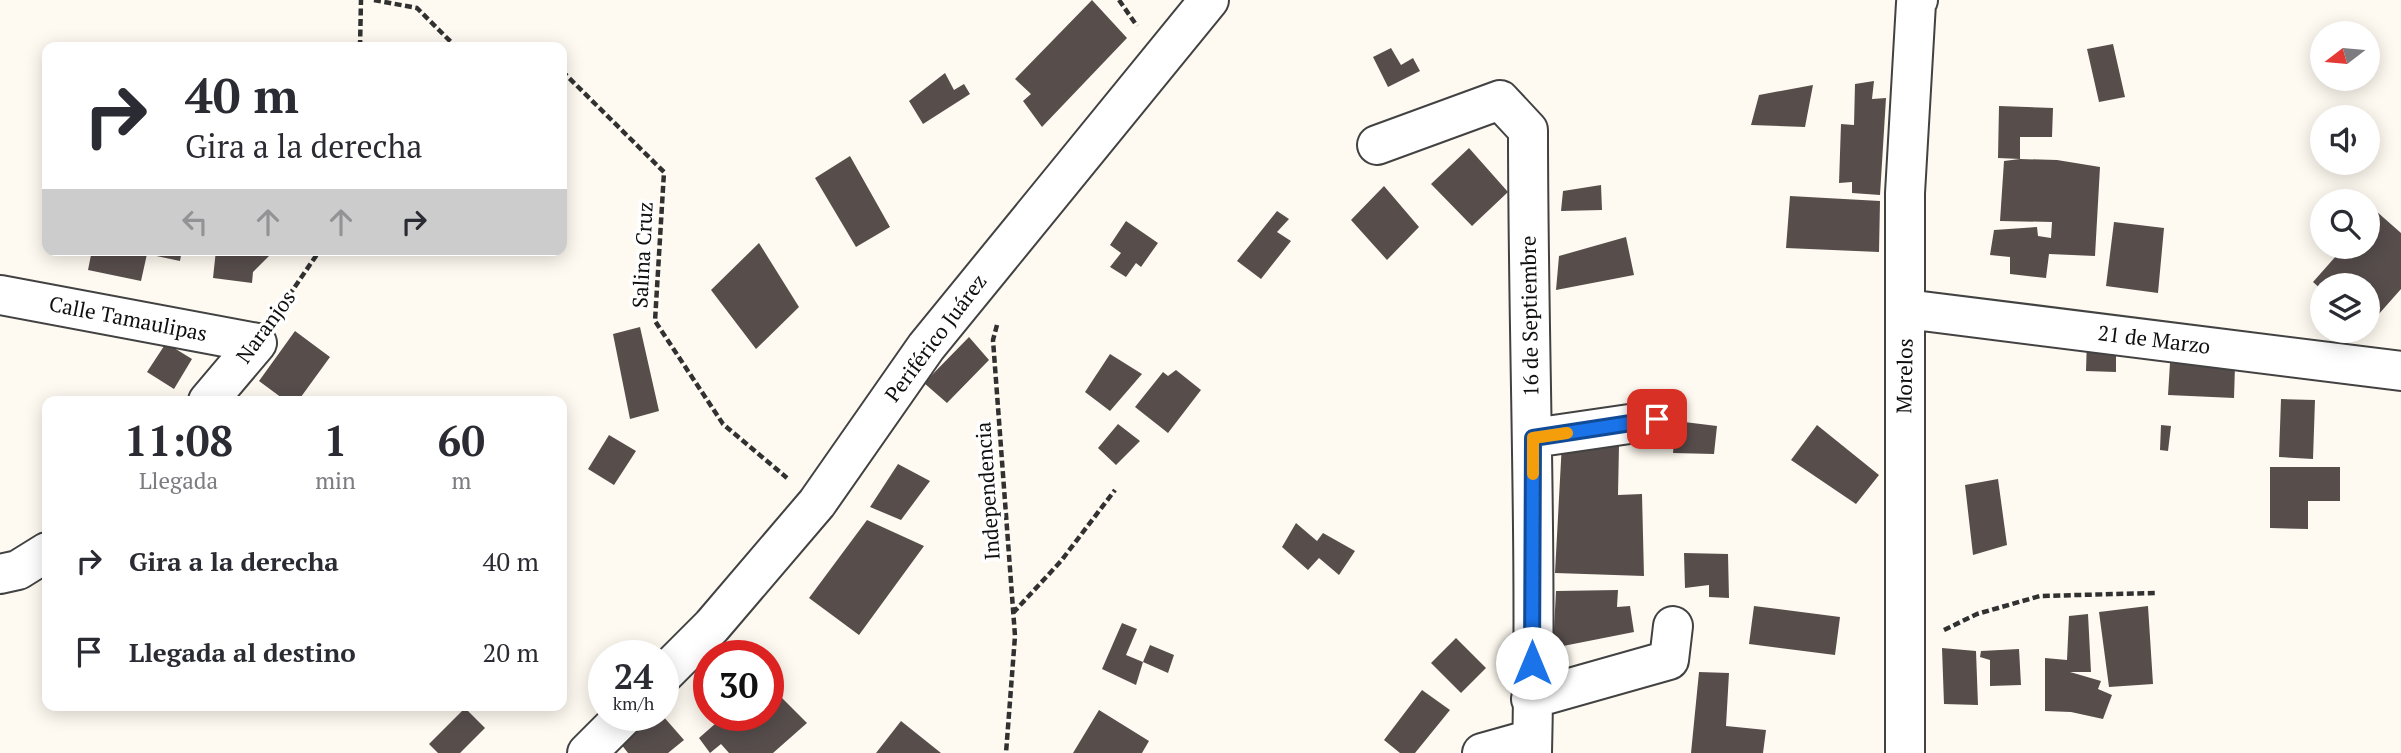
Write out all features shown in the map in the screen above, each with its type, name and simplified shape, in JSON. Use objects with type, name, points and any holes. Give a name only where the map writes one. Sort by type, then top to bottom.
[{"type":"street","name":"Periférico Juárez","points":[[679,659],[712,626],[817,503],[926,347],[1209,0]]},
{"type":"street","name":"Morelos","points":[[1905,753],[1906,193],[1918,0]]},
{"type":"street","name":"16 de Septiembre","points":[[1377,145],[1500,100],[1528,130],[1528,264],[1533,438],[1532,746]]},
{"type":"street","name":"Calle Tamaulipas","points":[[0,295],[257,343]]},
{"type":"street","name":"21 de Marzo","points":[[1906,309],[2401,371]]},
{"type":"street","name":"Naranjos","points":[[212,396],[257,343]]},
{"type":"street","points":[[1533,438],[1657,419]]},
{"type":"street","points":[[0,574],[18,569],[42,555]]},
{"type":"street","points":[[1531,699],[1669,660],[1673,626]]},
{"type":"street","points":[[587,753],[609,731]]},
{"type":"street","points":[[1482,753],[1532,746]]},
{"type":"path","points":[[360,42],[361,0]]},
{"type":"path","points":[[374,0],[417,8],[451,42]]},
{"type":"path","name":"Salina Cruz","points":[[567,76],[664,172],[655,321],[723,424],[817,503]]},
{"type":"path","name":"Naranjos","points":[[257,343],[316,256]]},
{"type":"path","name":"Independencia","points":[[999,316],[993,340],[1014,636],[1006,753]]},
{"type":"path","points":[[1013,614],[1061,561],[1115,489]]},
{"type":"path","points":[[1906,649],[1977,614],[2040,596],[2155,593]]},
{"type":"building","points":[[1092,0],[1127,38],[1042,127],[1023,101],[1031,94],[1015,79]]},
{"type":"building","points":[[2113,44],[2125,97],[2099,102],[2087,49]]},
{"type":"building","points":[[1391,48],[1401,65],[1413,58],[1420,71],[1388,87],[1373,57]]},
{"type":"building","points":[[945,73],[954,90],[964,84],[970,94],[923,124],[909,101]]},
{"type":"building","points":[[1874,81],[1872,99],[1886,98],[1880,195],[1852,193],[1852,182],[1839,183],[1841,124],[1854,125],[1855,84]]},
{"type":"building","points":[[1813,85],[1805,127],[1751,125],[1759,95]]},
{"type":"building","points":[[1999,106],[2053,108],[2052,137],[2020,137],[2020,159],[1998,158]]},
{"type":"building","points":[[1469,148],[1508,192],[1472,226],[1431,184]]},
{"type":"building","points":[[850,156],[890,227],[856,247],[815,178]]},
{"type":"building","points":[[2057,160],[2100,167],[2095,256],[2049,254],[2046,278],[2010,274],[2010,257],[1990,255],[1994,230],[2037,227],[2038,236],[2051,238],[2052,222],[2000,221],[2004,161]]},
{"type":"building","points":[[1601,185],[1602,210],[1561,211],[1563,191]]},
{"type":"building","points":[[1384,186],[1419,227],[1387,260],[1351,220]]},
{"type":"building","points":[[1790,196],[1880,201],[1879,252],[1786,248]]},
{"type":"building","points":[[1277,211],[1289,219],[1277,232],[1291,241],[1261,279],[1237,261]]},
{"type":"building","points":[[2380,215],[2401,233],[2401,289],[2380,313],[2380,273],[2321,273],[2333,259],[2380,259]]},
{"type":"building","points":[[1126,221],[1158,243],[1141,267],[1136,263],[1126,277],[1110,267],[1121,253],[1110,245]]},
{"type":"building","points":[[2114,222],[2164,228],[2158,293],[2106,286]]},
{"type":"building","points":[[1626,237],[1634,275],[1556,290],[1559,256]]},
{"type":"building","points":[[759,243],[799,307],[756,349],[711,290]]},
{"type":"building","points":[[91,256],[147,256],[141,281],[88,270]]},
{"type":"building","points":[[156,256],[181,256],[180,261]]},
{"type":"building","points":[[215,256],[269,256],[253,272],[252,283],[213,278]]},
{"type":"building","points":[[640,327],[659,411],[630,419],[613,334]]},
{"type":"building","points":[[295,331],[330,357],[302,396],[279,396],[259,381]]},
{"type":"building","points":[[969,337],[989,360],[947,403],[924,383]]},
{"type":"building","points":[[2087,338],[2116,350],[2116,372],[2086,371]]},
{"type":"building","points":[[166,343],[192,359],[174,389],[147,372]]},
{"type":"building","points":[[1110,354],[1142,374],[1110,411],[1085,392]]},
{"type":"building","points":[[2170,363],[2235,366],[2234,398],[2168,395]]},
{"type":"building","points":[[1176,370],[1201,390],[1168,433],[1135,407],[1163,372],[1168,376]]},
{"type":"building","points":[[2281,399],[2315,400],[2313,459],[2279,457]]},
{"type":"building","points":[[1676,421],[1717,426],[1714,454],[1673,453]]},
{"type":"building","points":[[1118,424],[1140,441],[1116,465],[1098,448]]},
{"type":"building","points":[[1817,425],[1879,475],[1856,504],[1791,460]]},
{"type":"building","points":[[2161,425],[2171,426],[2168,451],[2160,450]]},
{"type":"building","points":[[609,435],[636,451],[614,485],[588,469]]},
{"type":"building","points":[[1562,442],[1619,446],[1618,495],[1642,494],[1644,576],[1555,573]]},
{"type":"building","points":[[898,464],[930,481],[901,520],[870,507]]},
{"type":"building","points":[[2270,467],[2340,467],[2340,501],[2308,501],[2308,529],[2270,528]]},
{"type":"building","points":[[1998,479],[2007,545],[1973,555],[1965,485]]},
{"type":"building","points":[[867,520],[924,546],[859,635],[809,598]]},
{"type":"building","points":[[1296,523],[1317,541],[1323,533],[1355,551],[1339,575],[1319,558],[1308,570],[1282,547]]},
{"type":"building","points":[[1684,553],[1728,554],[1729,598],[1709,597],[1709,585],[1685,588]]},
{"type":"building","points":[[1618,590],[1617,607],[1630,606],[1634,632],[1553,648],[1556,591]]},
{"type":"building","points":[[1754,606],[1840,617],[1835,655],[1749,644]]},
{"type":"building","points":[[2148,606],[2153,684],[2109,687],[2099,612]]},
{"type":"building","points":[[2088,614],[2091,672],[2070,672],[2101,681],[2098,689],[2112,695],[2103,719],[2071,712],[2045,711],[2045,658],[2067,660],[2069,616]]},
{"type":"building","points":[[1122,623],[1137,629],[1126,655],[1143,662],[1136,685],[1102,669]]},
{"type":"building","points":[[1456,638],[1486,668],[1461,693],[1431,663]]},
{"type":"building","points":[[1150,645],[1174,655],[1168,673],[1143,662]]},
{"type":"building","points":[[1942,648],[1976,651],[1978,705],[1944,704]]},
{"type":"building","points":[[2019,649],[2021,685],[1990,686],[1990,660],[1980,657],[1981,651]]},
{"type":"building","points":[[1699,672],[1729,673],[1726,726],[1766,730],[1763,753],[1691,753]]},
{"type":"building","points":[[1422,690],[1450,710],[1415,753],[1400,753],[1384,740]]},
{"type":"building","points":[[784,700],[807,723],[773,753],[729,753],[721,744],[710,753],[699,738],[707,731],[784,731]]},
{"type":"building","points":[[1099,710],[1149,741],[1142,753],[1073,753]]},
{"type":"building","points":[[462,711],[468,711],[485,728],[460,753],[438,753],[429,744]]},
{"type":"building","points":[[901,721],[941,753],[876,753]]},
{"type":"building","points":[[637,731],[676,731],[684,740],[668,753],[628,753],[621,744]]},
{"type":"slow traffic","points":[[1533,474],[1533,438],[1567,433]]},
{"type":"route","points":[[1532,663],[1533,438],[1657,419]]}]
